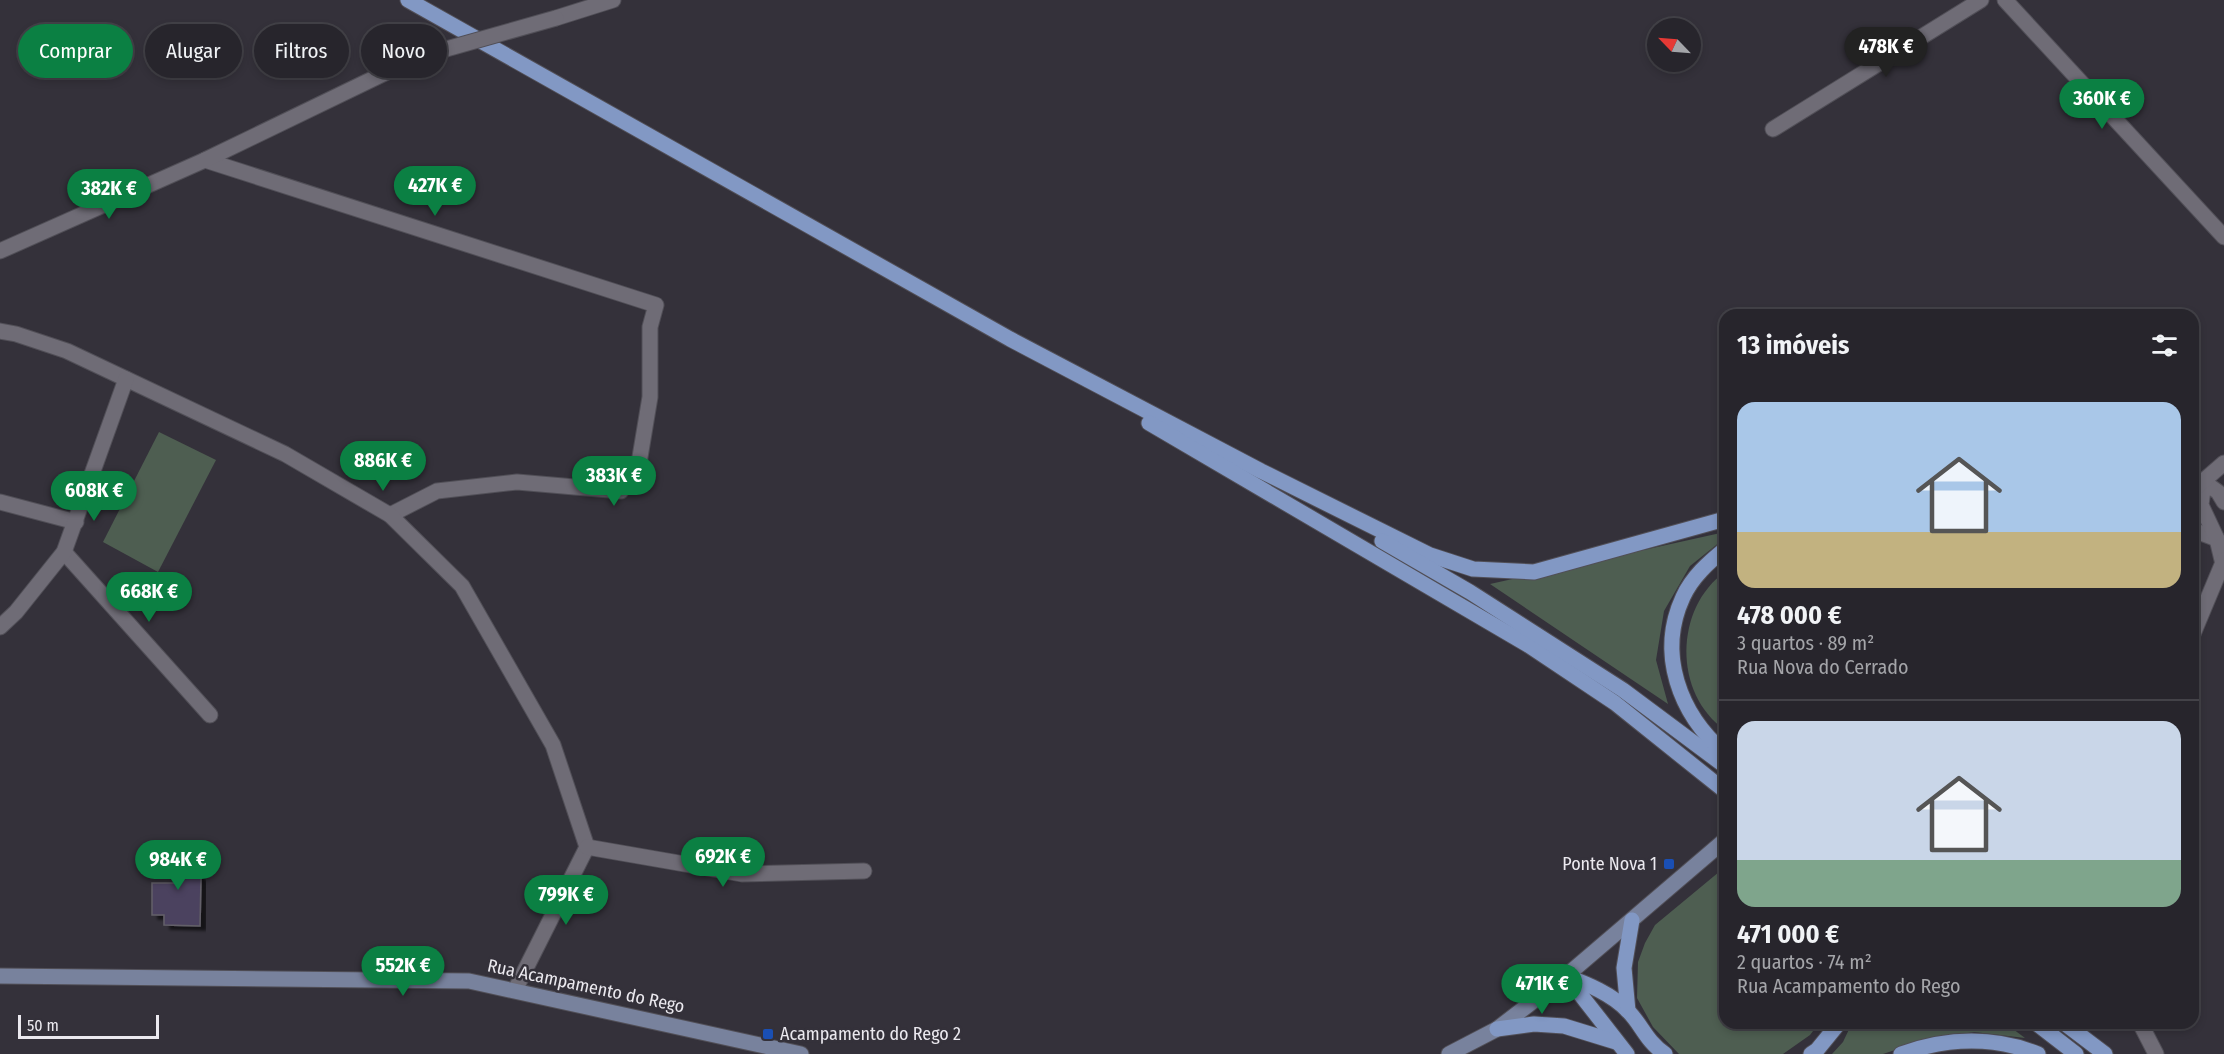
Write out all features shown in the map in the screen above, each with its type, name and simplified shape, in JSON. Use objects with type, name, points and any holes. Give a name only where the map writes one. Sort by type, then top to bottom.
[{"type":"main road","points":[[408,0],[1010,339],[1261,471],[1430,555],[1473,569],[1533,572],[1719,521]]},
{"type":"main road","points":[[1010,339],[1243,480],[1406,572],[1527,645],[1615,703],[1719,786]]},
{"type":"main road","points":[[1261,471],[1508,616],[1623,690],[1719,762]]},
{"type":"main road","points":[[1719,554],[1704,566],[1684,596],[1674,624],[1671,660],[1681,696],[1693,717],[1719,747]]},
{"type":"main road","points":[[1449,1054],[1497,1029],[1566,976],[1719,845]]},
{"type":"main road","points":[[1628,1011],[1624,968],[1632,920]]},
{"type":"main road","name":"Rua Acampamento do Rego","points":[[0,976],[469,981],[801,1054]]},
{"type":"main road","points":[[1566,976],[1593,986],[1628,1011],[1657,1049],[1665,1054]]},
{"type":"main road","points":[[1566,976],[1627,1054]]},
{"type":"main road","points":[[1497,1029],[1534,1024],[1564,1026],[1616,1042]]},
{"type":"main road","points":[[1811,1054],[1834,1029]]},
{"type":"main road","points":[[2044,1029],[2076,1054]]},
{"type":"main road","points":[[2072,1029],[2105,1054]]},
{"type":"main road","points":[[1901,1054],[1924,1046],[1958,1041],[1987,1041],[2022,1048],[2038,1054]]},
{"type":"street","points":[[0,251],[205,160],[418,57],[613,0]]},
{"type":"street","points":[[1773,129],[1981,0]]},
{"type":"street","points":[[2005,0],[2224,237]]},
{"type":"street","points":[[205,160],[656,305],[650,327],[650,397],[639,463],[621,491],[517,482],[437,491],[390,516]]},
{"type":"street","points":[[0,331],[67,351],[285,454],[390,516],[462,586],[553,745],[587,847],[515,990]]},
{"type":"street","points":[[0,627],[16,612],[64,552],[126,379]]},
{"type":"street","points":[[2199,485],[2224,463]]},
{"type":"street","points":[[2199,486],[2218,492],[2224,502]]},
{"type":"street","points":[[2199,492],[2201,505],[2223,558],[2199,619]]},
{"type":"street","points":[[0,502],[76,522]]},
{"type":"street","points":[[2199,532],[2217,539]]},
{"type":"street","points":[[64,552],[210,715]]},
{"type":"street","points":[[587,847],[742,874],[864,871]]},
{"type":"street","points":[[2143,1029],[2156,1054]]},
{"type":"green space","points":[[159,432],[216,460],[158,572],[103,542]]},
{"type":"green space","points":[[1719,533],[1719,543],[1690,566],[1664,611],[1656,660],[1668,704],[1490,584]]},
{"type":"green space","points":[[1719,578],[1719,724],[1708,714],[1696,695],[1689,674],[1686,651],[1689,628],[1696,607],[1708,588]]},
{"type":"green space","points":[[1719,872],[1719,1029],[1814,1029],[1810,1035],[1783,1054],[1679,1054],[1653,1027],[1637,998],[1638,962],[1655,925]]},
{"type":"green space","points":[[1849,1029],[2013,1029],[2025,1038],[1974,1032],[1922,1041],[1883,1054],[1832,1054],[1843,1042]]},
{"type":"building","points":[[172,843],[201,879],[200,926],[164,925],[164,915],[152,915],[152,883],[177,883],[156,856]]},
{"type":"place","name":"Ponte Nova 1","points":[[1669,864]]},
{"type":"place","name":"Acampamento do Rego 2","points":[[768,1034]]}]
